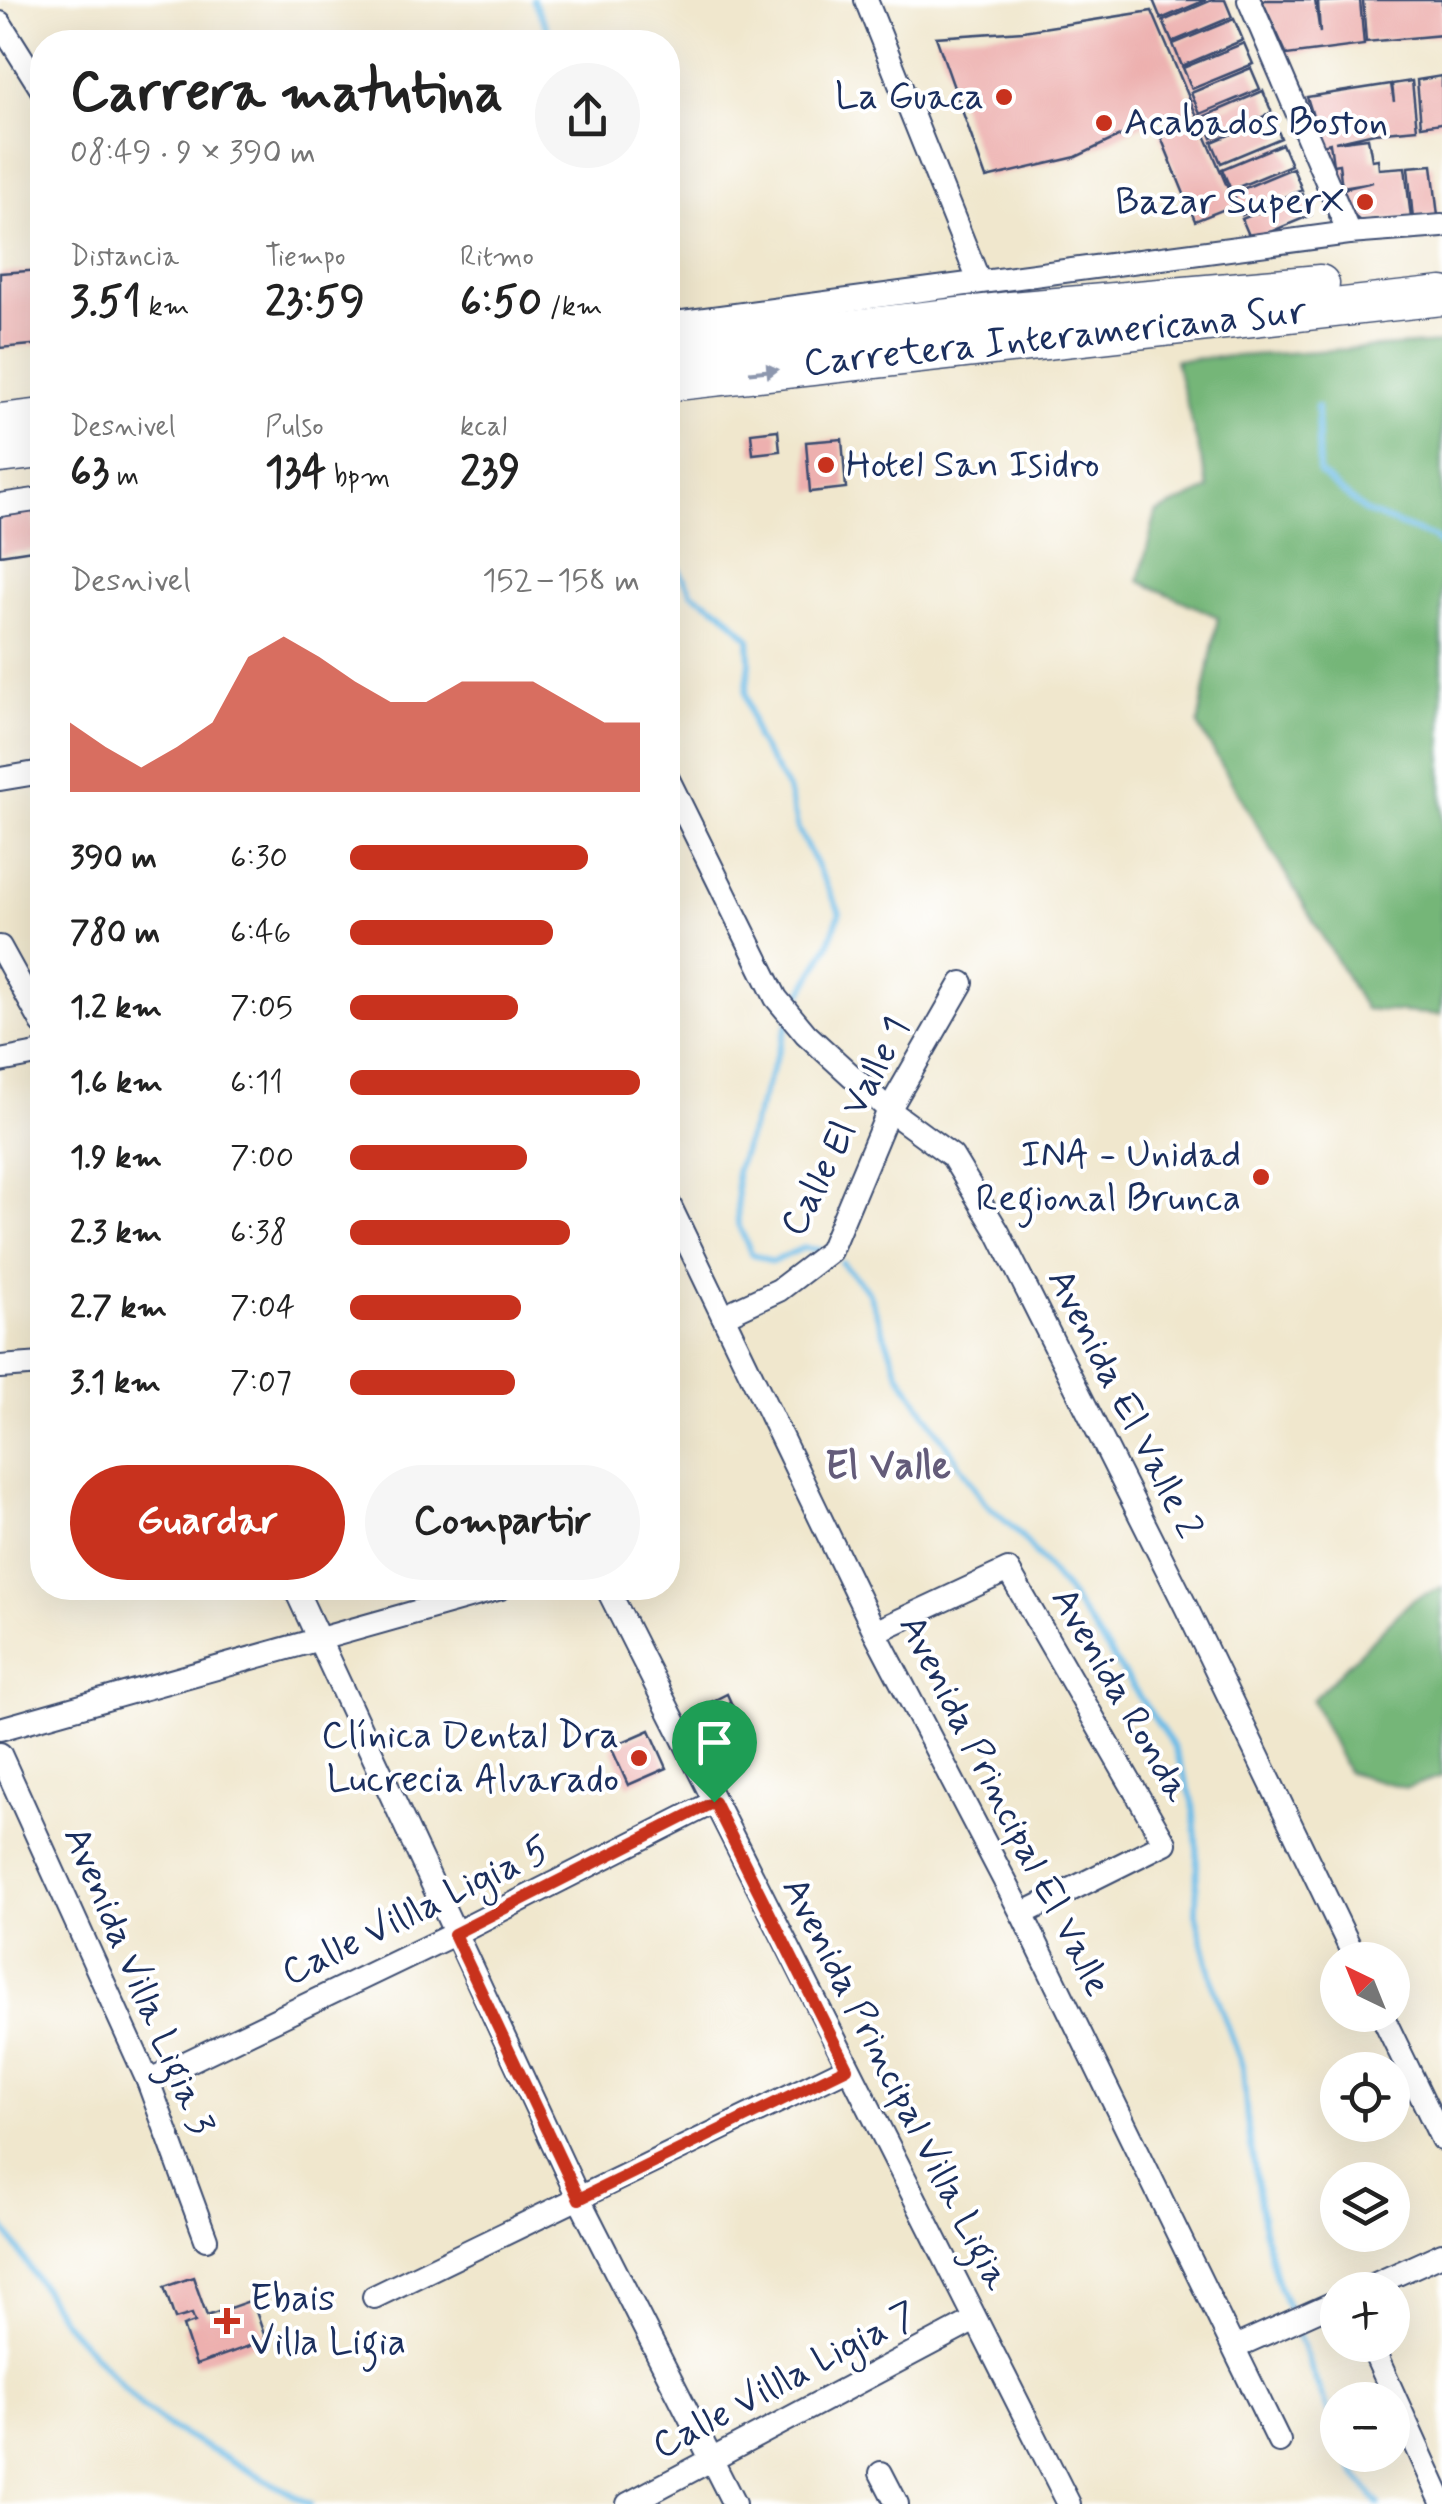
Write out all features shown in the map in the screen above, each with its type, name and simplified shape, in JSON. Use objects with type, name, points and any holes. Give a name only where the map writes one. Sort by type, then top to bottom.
[{"type":"highway","name":"Carretera Interamericana Sur","points":[[680,349],[1157,297],[1442,274]]},
{"type":"highway","name":"Carretera Interamericana Sur","points":[[680,381],[1442,296]]},
{"type":"highway","points":[[0,423],[30,419]]},
{"type":"highway","points":[[0,454],[30,451]]},
{"type":"street","points":[[866,0],[979,281]]},
{"type":"street","points":[[1249,0],[1349,233]]},
{"type":"street","points":[[0,23],[30,71]]},
{"type":"street","points":[[680,322],[1349,233],[1442,226]]},
{"type":"street","points":[[1148,260],[1157,297]]},
{"type":"street","points":[[0,505],[30,501]]},
{"type":"street","points":[[0,779],[30,774]]},
{"type":"street","name":"Avenida El Valle 2","points":[[680,803],[781,1004],[890,1110],[952,1156],[998,1232],[1186,1606],[1347,1942]]},
{"type":"street","points":[[0,946],[30,1000]]},
{"type":"street","name":"Calle El Valle 1","points":[[723,1316],[779,1290],[830,1252],[890,1110],[962,982]]},
{"type":"street","points":[[0,1061],[30,1056]]},
{"type":"street","name":"Avenida Principal El Valle","points":[[680,1227],[875,1632],[1022,1914],[1279,2441]]},
{"type":"street","points":[[0,1367],[30,1365]]},
{"type":"street","name":"Avenida Ronda","points":[[875,1632],[1008,1570],[1165,1843],[1022,1914]]},
{"type":"street","points":[[300,1600],[579,2199],[734,2504]]},
{"type":"street","points":[[0,1730],[458,1600]]},
{"type":"street","name":"Avenida Principal Villa Ligia","points":[[613,1600],[1069,2504]]},
{"type":"street","name":"Avenida Villa Ligia 3","points":[[0,1754],[148,2081],[206,2238]]},
{"type":"street","name":"Calle Villla Ligia 5","points":[[148,2081],[454,1934],[714,1802]]},
{"type":"street","points":[[1390,2032],[1442,2140]]},
{"type":"street","points":[[374,2297],[847,2068]]},
{"type":"street","points":[[1402,2272],[1442,2254]]},
{"type":"street","points":[[1235,2347],[1320,2309]]},
{"type":"street","name":"Calle Villla Ligia 7","points":[[628,2504],[976,2320]]},
{"type":"street","points":[[1379,2362],[1442,2502]]},
{"type":"street","points":[[882,2474],[898,2504]]},
{"type":"green space","points":[[1442,343],[1440,1015],[1365,1009],[1198,725],[1218,617],[1139,581],[1156,513],[1209,489],[1175,360]]},
{"type":"green space","points":[[1442,1587],[1442,1776],[1406,1788],[1347,1772],[1312,1700],[1412,1600]]},
{"type":"building","points":[[1153,0],[1206,0],[1161,19]]},
{"type":"building","points":[[1212,0],[1225,0],[1232,17],[1172,42],[1163,21]]},
{"type":"building","points":[[1262,0],[1315,0],[1320,33],[1318,2],[1360,0],[1364,45],[1287,55]]},
{"type":"building","points":[[1363,0],[1442,0],[1442,35],[1366,42]]},
{"type":"building","name":"Acabados Boston","points":[[1152,11],[1235,205],[1195,221],[1160,135],[1170,130],[1162,116],[1076,157],[986,178],[936,37],[1023,31]]},
{"type":"building","points":[[1234,19],[1243,40],[1182,66],[1173,44]]},
{"type":"building","points":[[1244,43],[1253,64],[1192,89],[1183,68]]},
{"type":"building","points":[[1251,68],[1260,89],[1200,114],[1191,93]]},
{"type":"building","points":[[1442,76],[1442,123],[1421,126],[1417,80]]},
{"type":"building","points":[[1412,81],[1417,129],[1335,142],[1368,138],[1372,160],[1378,159],[1379,169],[1405,167],[1411,218],[1360,221],[1343,189],[1373,182],[1342,187],[1339,164],[1333,165],[1330,143],[1322,145],[1307,97],[1391,84],[1394,102],[1392,84]]},
{"type":"building","points":[[1263,91],[1272,113],[1212,138],[1203,117]]},
{"type":"building","points":[[1272,117],[1281,138],[1221,163],[1212,142]]},
{"type":"building","points":[[1282,144],[1291,165],[1231,190],[1222,169]]},
{"type":"building","points":[[1432,165],[1438,216],[1413,219],[1408,167]]},
{"type":"building","points":[[1293,168],[1302,190],[1242,215],[1233,193]]},
{"type":"building","points":[[1302,194],[1311,215],[1251,240],[1242,219]]},
{"type":"building","points":[[30,271],[30,345],[0,348],[0,273]]},
{"type":"building","points":[[778,430],[780,451],[753,454],[751,433]]},
{"type":"building","name":"Hotel San Isidro","points":[[842,439],[846,488],[810,492],[806,442]]},
{"type":"building","points":[[30,508],[30,550],[0,555],[0,513]]},
{"type":"building","points":[[727,1694],[737,1716],[706,1731],[695,1710]]},
{"type":"building","name":"Clínica Dental Dra Lucrecia Alvarado","points":[[650,1730],[667,1768],[628,1785],[611,1747]]},
{"type":"building","name":"Ebais Villa Ligia","points":[[193,2277],[207,2316],[252,2300],[266,2340],[196,2365],[183,2326],[195,2322],[192,2314],[175,2319],[164,2287]]},
{"type":"waterway","points":[[533,0],[548,30]]},
{"type":"waterway","points":[[1317,407],[1319,473],[1366,512],[1434,538],[1442,548]]},
{"type":"waterway","points":[[680,572],[692,593],[722,611],[749,638],[746,693],[756,738],[788,790],[798,829],[840,912],[828,946],[792,1011]]},
{"type":"waterway","points":[[788,1023],[736,1172],[738,1224],[751,1253],[772,1262],[803,1248],[822,1250]]},
{"type":"waterway","points":[[842,1263],[868,1291],[899,1373],[985,1503],[1016,1530],[1066,1590],[1174,1747],[1193,1801],[1196,1914],[1215,1991],[1243,2068],[1265,2235],[1277,2281],[1320,2391]]},
{"type":"waterway","points":[[0,2221],[63,2321],[141,2406],[172,2429],[310,2504]]},
{"type":"waterway","points":[[1355,2472],[1379,2504]]},
{"type":"place","name":"La Guaca","points":[[1004,97]]},
{"type":"place","name":"Acabados Boston","points":[[1104,123]]},
{"type":"place","name":"Bazar SuperX","points":[[1365,202]]},
{"type":"place","name":"Hotel San Isidro","points":[[826,465]]},
{"type":"place","name":"INA - Unidad Regional Brunca","points":[[1261,1177]]},
{"type":"place","name":"Clínica Dental Dra Lucrecia Alvarado","points":[[639,1758]]},
{"type":"place","name":"Ebais Villa Ligia","points":[[227,2321]]},
{"type":"district","name":"El Valle","points":[[888,1467]]},
{"type":"route","points":[[714,1802],[847,2068],[579,2199],[454,1934],[714,1802]]}]
